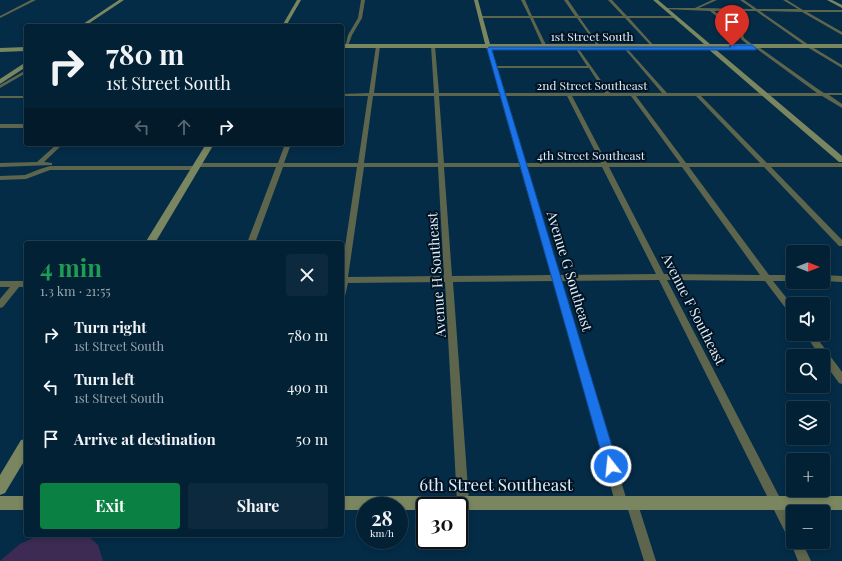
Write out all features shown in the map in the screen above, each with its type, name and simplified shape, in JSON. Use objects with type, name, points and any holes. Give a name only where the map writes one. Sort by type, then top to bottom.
[{"type":"street","points":[[1,16],[34,0]]},
{"type":"street","points":[[85,24],[122,0]]},
{"type":"street","points":[[285,24],[299,0]]},
{"type":"street","points":[[344,45],[360,18],[363,0]]},
{"type":"street","points":[[476,0],[489,48]]},
{"type":"street","points":[[523,0],[545,47]]},
{"type":"street","points":[[566,0],[599,47]]},
{"type":"street","points":[[610,0],[654,47]]},
{"type":"street","points":[[655,0],[842,160]]},
{"type":"street","points":[[694,9],[715,0]]},
{"type":"street","points":[[742,0],[842,67]]},
{"type":"street","points":[[785,0],[842,34]]},
{"type":"street","points":[[829,0],[842,7]]},
{"type":"street","points":[[665,9],[842,11]]},
{"type":"street","points":[[710,9],[742,35],[742,38],[822,94],[827,95],[842,106]]},
{"type":"street","points":[[481,17],[675,17]]},
{"type":"street","name":"1st Street South","points":[[344,47],[842,47]]},
{"type":"street","points":[[577,47],[609,95]]},
{"type":"street","points":[[625,47],[666,95]]},
{"type":"street","points":[[0,49],[24,48]]},
{"type":"street","points":[[344,274],[379,48]]},
{"type":"street","name":"Avenue H Southeast","points":[[433,48],[441,165],[446,279],[463,497]]},
{"type":"street","name":"Avenue G Southeast","points":[[489,48],[522,165],[627,502],[650,561]]},
{"type":"street","points":[[0,82],[24,65]]},
{"type":"street","points":[[494,67],[589,67]]},
{"type":"street","points":[[0,87],[24,72]]},
{"type":"street","name":"2nd Street Southeast","points":[[344,95],[842,94]]},
{"type":"street","name":"Avenue F Southeast","points":[[568,95],[786,522]]},
{"type":"street","points":[[633,95],[786,302]]},
{"type":"street","points":[[698,95],[842,244]]},
{"type":"street","points":[[0,97],[24,97]]},
{"type":"street","points":[[0,126],[24,126]]},
{"type":"street","points":[[39,164],[58,146]]},
{"type":"street","points":[[151,241],[209,146]]},
{"type":"street","points":[[253,241],[287,146]]},
{"type":"street","points":[[0,164],[153,164]]},
{"type":"street","name":"4th Street Southeast","points":[[0,178],[21,178],[50,168],[280,165],[842,165]]},
{"type":"street","points":[[344,280],[662,277],[786,278]]},
{"type":"street","points":[[830,278],[842,278]]},
{"type":"street","points":[[0,284],[22,284]]},
{"type":"street","points":[[0,305],[22,284]]},
{"type":"street","points":[[814,341],[842,380]]},
{"type":"street","points":[[0,488],[24,448]]},
{"type":"street","name":"6th Street Southeast","points":[[344,503],[416,502]]},
{"type":"street","name":"6th Street Southeast","points":[[468,502],[842,503]]},
{"type":"street","points":[[0,503],[24,503]]},
{"type":"street","points":[[799,549],[805,561]]},
{"type":"shaded area","points":[[35,537],[89,537],[98,545],[103,561],[0,561],[20,544]]},
{"type":"route","points":[[611,466],[564,299],[523,168],[489,49],[755,49],[752,46],[732,46]]}]
